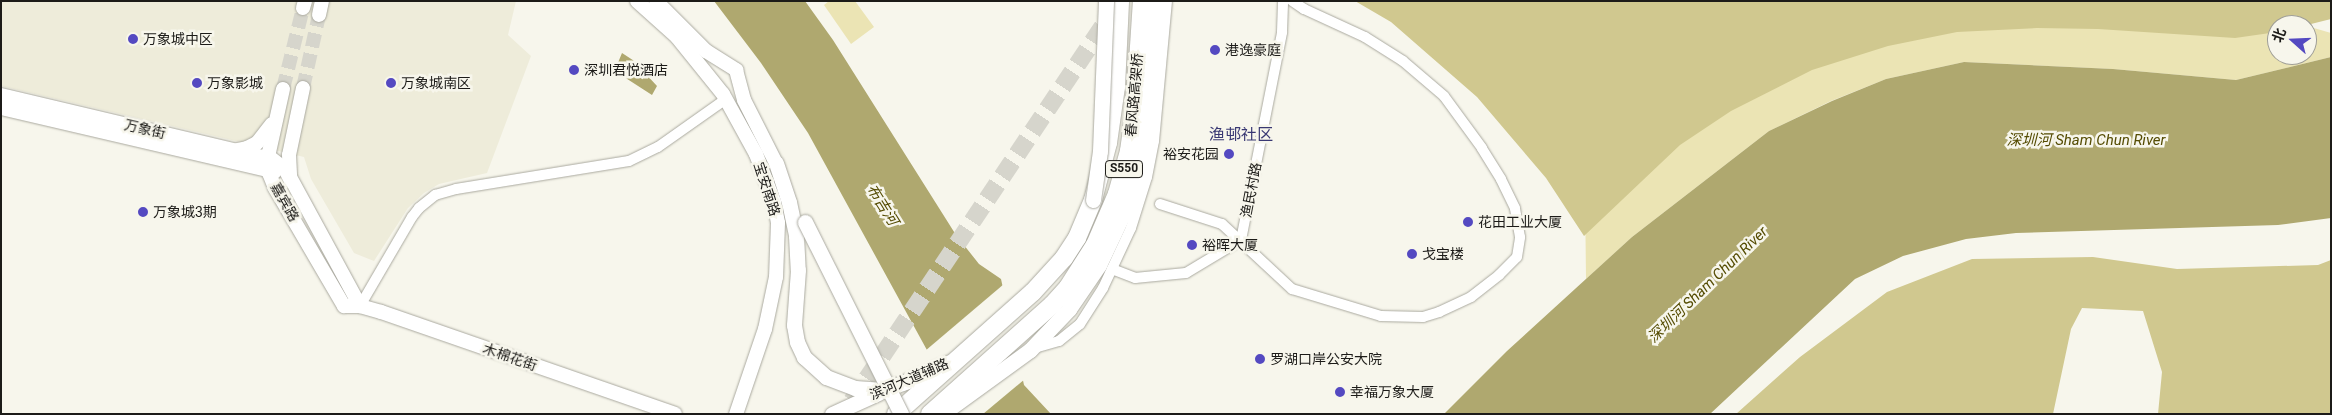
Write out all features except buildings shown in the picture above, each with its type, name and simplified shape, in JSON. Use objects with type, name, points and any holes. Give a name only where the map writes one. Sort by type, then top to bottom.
[{"type":"highway","name":"春风路高架桥","points":[[914,388],[959,358],[1024,300],[1064,258],[1077,238],[1093,200],[1102,172],[1113,114],[1120,1]]},
{"type":"highway","name":"春风路高架桥","points":[[930,414],[1043,314],[1068,287],[1107,219],[1117,194],[1129,151],[1135,108],[1142,1]]},
{"type":"highway","name":"S550","points":[[896,414],[914,388]]},
{"type":"main road","points":[[1093,200],[1100,151],[1106,1]]},
{"type":"main road","points":[[958,414],[1026,353],[1097,283],[1138,170],[1149,99],[1156,1]]},
{"type":"main road","points":[[776,163],[901,414]]},
{"type":"main road","points":[[776,163],[789,202],[796,236],[798,270],[794,325],[797,342],[804,357],[826,378],[855,388],[883,390],[914,388]]},
{"type":"main road","points":[[942,414],[1026,353]]},
{"type":"main road","name":"滨河大道辅路","points":[[832,414],[914,388]]},
{"type":"street","points":[[319,15],[322,1]]},
{"type":"street","name":"宝安南路","points":[[637,1],[676,37],[726,99],[762,167],[774,202],[778,223],[776,277],[772,303],[738,408]]},
{"type":"street","name":"宝安南路","points":[[656,1],[706,51],[736,70],[744,100],[776,163]]},
{"type":"street","points":[[1097,283],[1112,269],[1134,220],[1151,161],[1168,1]]},
{"type":"street","name":"渔民村路","points":[[1241,240],[1282,32],[1283,1]]},
{"type":"street","points":[[1160,204],[1222,224],[1292,289],[1381,316],[1423,317],[1439,312],[1471,297],[1499,275],[1517,256],[1520,238],[1515,208],[1501,179],[1482,148],[1444,96],[1403,61],[1380,46],[1292,1]]},
{"type":"street","name":"嘉宾路","points":[[303,88],[288,172],[360,306]]},
{"type":"street","points":[[229,149],[247,148],[259,141],[269,130],[283,89]]},
{"type":"street","name":"万象街","points":[[1,96],[229,149],[269,165]]},
{"type":"street","points":[[360,306],[412,217],[419,208],[435,195],[456,189],[629,161],[658,147],[726,99]]},
{"type":"street","points":[[269,165],[278,107]]},
{"type":"street","name":"万象街","points":[[1,108],[269,165]]},
{"type":"street","name":"万象街","points":[[269,165],[275,160],[288,172]]},
{"type":"street","name":"嘉宾路","points":[[269,165],[275,188],[344,306]]},
{"type":"street","points":[[1112,269],[1135,278],[1186,274],[1241,240]]},
{"type":"street","name":"木棉花街","points":[[344,306],[360,306],[675,414]]},
{"type":"street","points":[[725,414],[738,408]]},
{"type":"shaded area","points":[[1,1],[516,1],[508,35],[531,56],[487,173],[439,184],[424,193],[408,208],[374,261],[354,253],[311,179],[304,157],[1,86]]},
{"type":"shaded area","points":[[829,1],[855,1],[874,27],[851,44],[824,5]]},
{"type":"shaded area","points":[[1355,1],[2331,1],[2331,19],[2317,22],[2317,15],[2267,15],[2267,33],[2235,38],[2098,29],[2037,28],[1957,32],[1888,46],[1812,70],[1731,111],[1680,145],[1584,236],[1546,178],[1477,97],[1391,22]]},
{"type":"shaded area","points":[[2221,1],[2267,21],[2267,65],[2298,65],[2236,80],[2113,69],[1964,62],[1886,79],[1831,101],[1769,131],[1632,237],[1586,279],[1585,192],[1502,55]]},
{"type":"shaded area","points":[[2317,29],[2331,33],[2331,57],[2317,60]]},
{"type":"shaded area","points":[[2093,257],[2177,269],[2318,265],[2331,260],[2331,414],[2158,414],[2162,372],[2143,311],[2082,308],[2071,329],[2053,414],[1736,414],[1800,357],[1887,292],[1972,259]]},
{"type":"water","name":"布吉河","points":[[714,1],[805,1],[833,40],[956,235],[979,264],[1001,279],[1024,385],[1051,414],[962,414],[808,133],[761,63]]},
{"type":"water","points":[[622,53],[645,68],[644,72],[657,86],[652,95],[621,75],[617,65]]},
{"type":"water","name":"深圳河 Sham Chun River","points":[[2331,57],[2331,218],[2278,225],[2016,233],[1966,239],[1903,256],[1855,279],[1710,414],[1444,414],[1507,351],[1632,237],[1769,131],[1832,101],[1886,79],[1964,62],[2113,69],[2236,80],[2298,65],[2317,65],[2317,60]]},
{"type":"pier","points":[[1004,284],[1025,379],[983,414],[960,414],[925,351]]},
{"type":"tunnel","points":[[283,89],[303,8]]},
{"type":"tunnel","points":[[303,88],[319,15]]},
{"type":"tunnel","points":[[852,401],[1110,15]]},
{"type":"place","name":"万象城中区","points":[[133,39]]},
{"type":"place","name":"港逸豪庭","points":[[1215,50]]},
{"type":"place","name":"深圳君悦酒店","points":[[574,70]]},
{"type":"place","name":"万象影城","points":[[197,83]]},
{"type":"place","name":"万象城南区","points":[[391,83]]},
{"type":"place","name":"裕安花园","points":[[1229,154]]},
{"type":"place","name":"万象城3期","points":[[143,212]]},
{"type":"place","name":"花田工业大厦","points":[[1468,222]]},
{"type":"place","name":"裕晖大厦","points":[[1192,245]]},
{"type":"place","name":"戈宝楼","points":[[1412,254]]},
{"type":"place","name":"罗湖口岸公安大院","points":[[1260,359]]},
{"type":"place","name":"幸福万象大厦","points":[[1340,392]]},
{"type":"district","name":"渔邨社区","points":[[1241,135]]}]
